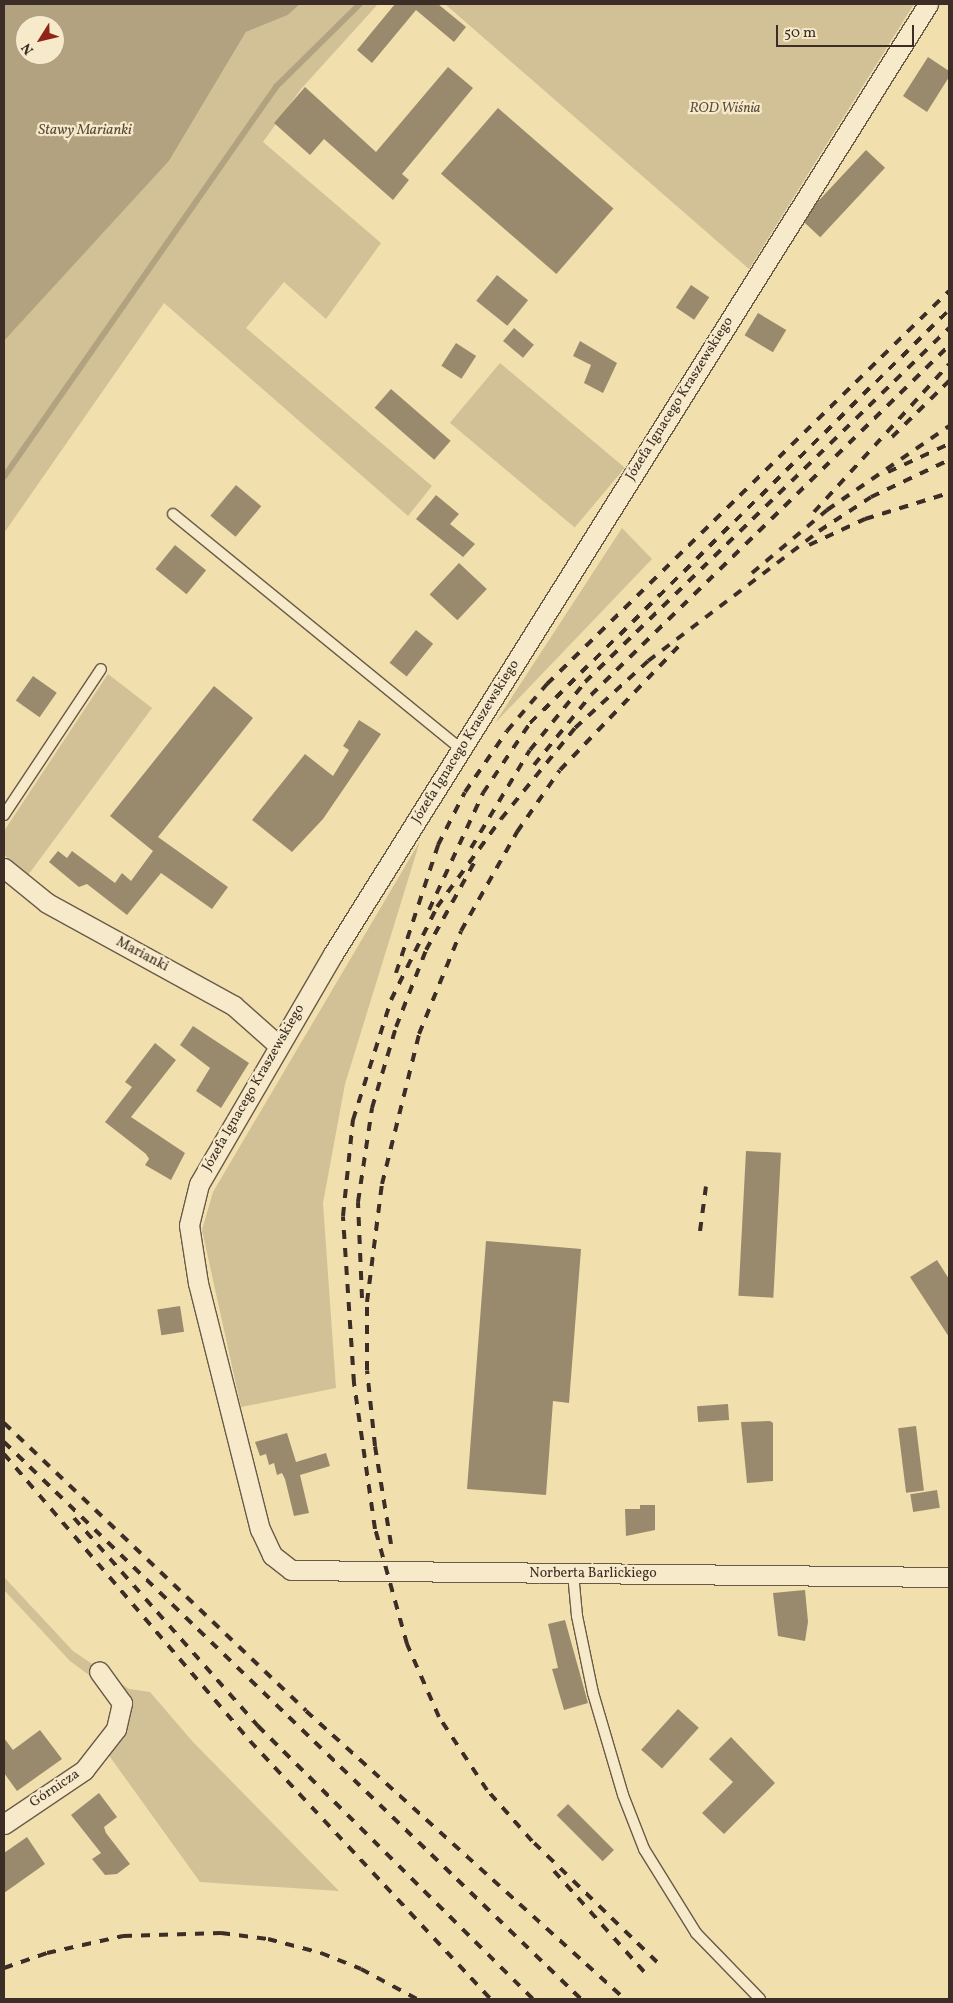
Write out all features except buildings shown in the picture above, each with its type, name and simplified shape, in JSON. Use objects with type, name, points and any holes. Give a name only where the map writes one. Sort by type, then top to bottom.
[{"type":"street","name":"Józefa Ignacego Kraszewskiego","points":[[260,1528],[198,1283],[189,1225],[199,1184],[278,1045],[461,749],[928,4]]},
{"type":"street","name":"Marianki","points":[[4,868],[46,903],[76,921],[234,1006],[278,1045]]},
{"type":"street","name":"Norberta Barlickiego","points":[[260,1528],[278,1563],[299,1572],[949,1577]]},
{"type":"street","name":"Górnicza","points":[[4,1824],[84,1770],[116,1729],[122,1703],[98,1671]]},
{"type":"lane","points":[[173,514],[461,749]]},
{"type":"lane","points":[[4,816],[101,669]]},
{"type":"lane","points":[[573,1573],[578,1624],[593,1692],[623,1795],[644,1849],[696,1933],[760,1999]]},
{"type":"green space","points":[[300,4],[378,4],[301,89],[263,142],[381,243],[326,319],[284,282],[246,328],[432,486],[408,516],[164,303],[4,533],[4,341],[169,161],[246,32],[288,15]]},
{"type":"green space","name":"ROD Wiśnia","points":[[445,4],[914,4],[749,269]]},
{"type":"green space","points":[[500,363],[625,468],[575,528],[450,423]]},
{"type":"green space","points":[[622,528],[652,559],[495,723]]},
{"type":"green space","points":[[108,674],[152,708],[28,875],[4,855],[4,831]]},
{"type":"green space","points":[[420,841],[345,1084],[323,1203],[336,1388],[241,1407],[202,1230],[213,1192]]},
{"type":"green space","points":[[4,1577],[73,1651],[129,1689],[150,1692],[193,1742],[339,1891],[200,1882],[100,1743],[110,1725],[113,1704],[93,1678],[70,1661],[4,1590]]},
{"type":"water","name":"Stawy Marianki","points":[[4,4],[300,4],[288,15],[246,32],[169,161],[4,341]]},
{"type":"waterway","points":[[4,477],[276,87],[360,4]]},
{"type":"railway","points":[[396,973],[438,845],[465,792],[507,731],[547,684],[949,291]]},
{"type":"railway","points":[[429,910],[483,793],[530,723],[949,310]]},
{"type":"railway","points":[[471,848],[530,750],[585,682],[949,328]]},
{"type":"railway","points":[[534,765],[591,695],[949,346]]},
{"type":"railway","points":[[814,512],[949,364]]},
{"type":"railway","points":[[892,437],[949,381]]},
{"type":"railway","points":[[752,573],[827,510],[949,426]]},
{"type":"railway","points":[[888,472],[949,444]]},
{"type":"railway","points":[[657,1962],[532,1841],[487,1790],[439,1717],[407,1644],[375,1529],[354,1383],[343,1216],[353,1120],[391,1000],[437,907],[501,819],[575,728],[648,661],[819,531],[871,497],[949,460]]},
{"type":"railway","points":[[809,545],[865,519],[949,493]]},
{"type":"railway","points":[[391,1544],[375,1446],[367,1370],[367,1302],[382,1184],[419,1034],[461,931],[517,832],[560,770],[681,644]]},
{"type":"railway","points":[[362,1298],[358,1202],[372,1108],[396,1027],[426,950],[474,863]]},
{"type":"railway","points":[[700,1231],[706,1186]]},
{"type":"railway","points":[[4,1423],[306,1711],[625,1999]]},
{"type":"railway","points":[[4,1442],[581,1999]]},
{"type":"railway","points":[[4,1454],[250,1741],[491,1999]]},
{"type":"railway","points":[[74,1518],[258,1726],[533,1999]]},
{"type":"railway","points":[[554,1871],[646,1974]]},
{"type":"railway","points":[[4,1968],[47,1953],[123,1936],[221,1933],[268,1939],[321,1953],[361,1969],[417,1999]]}]
